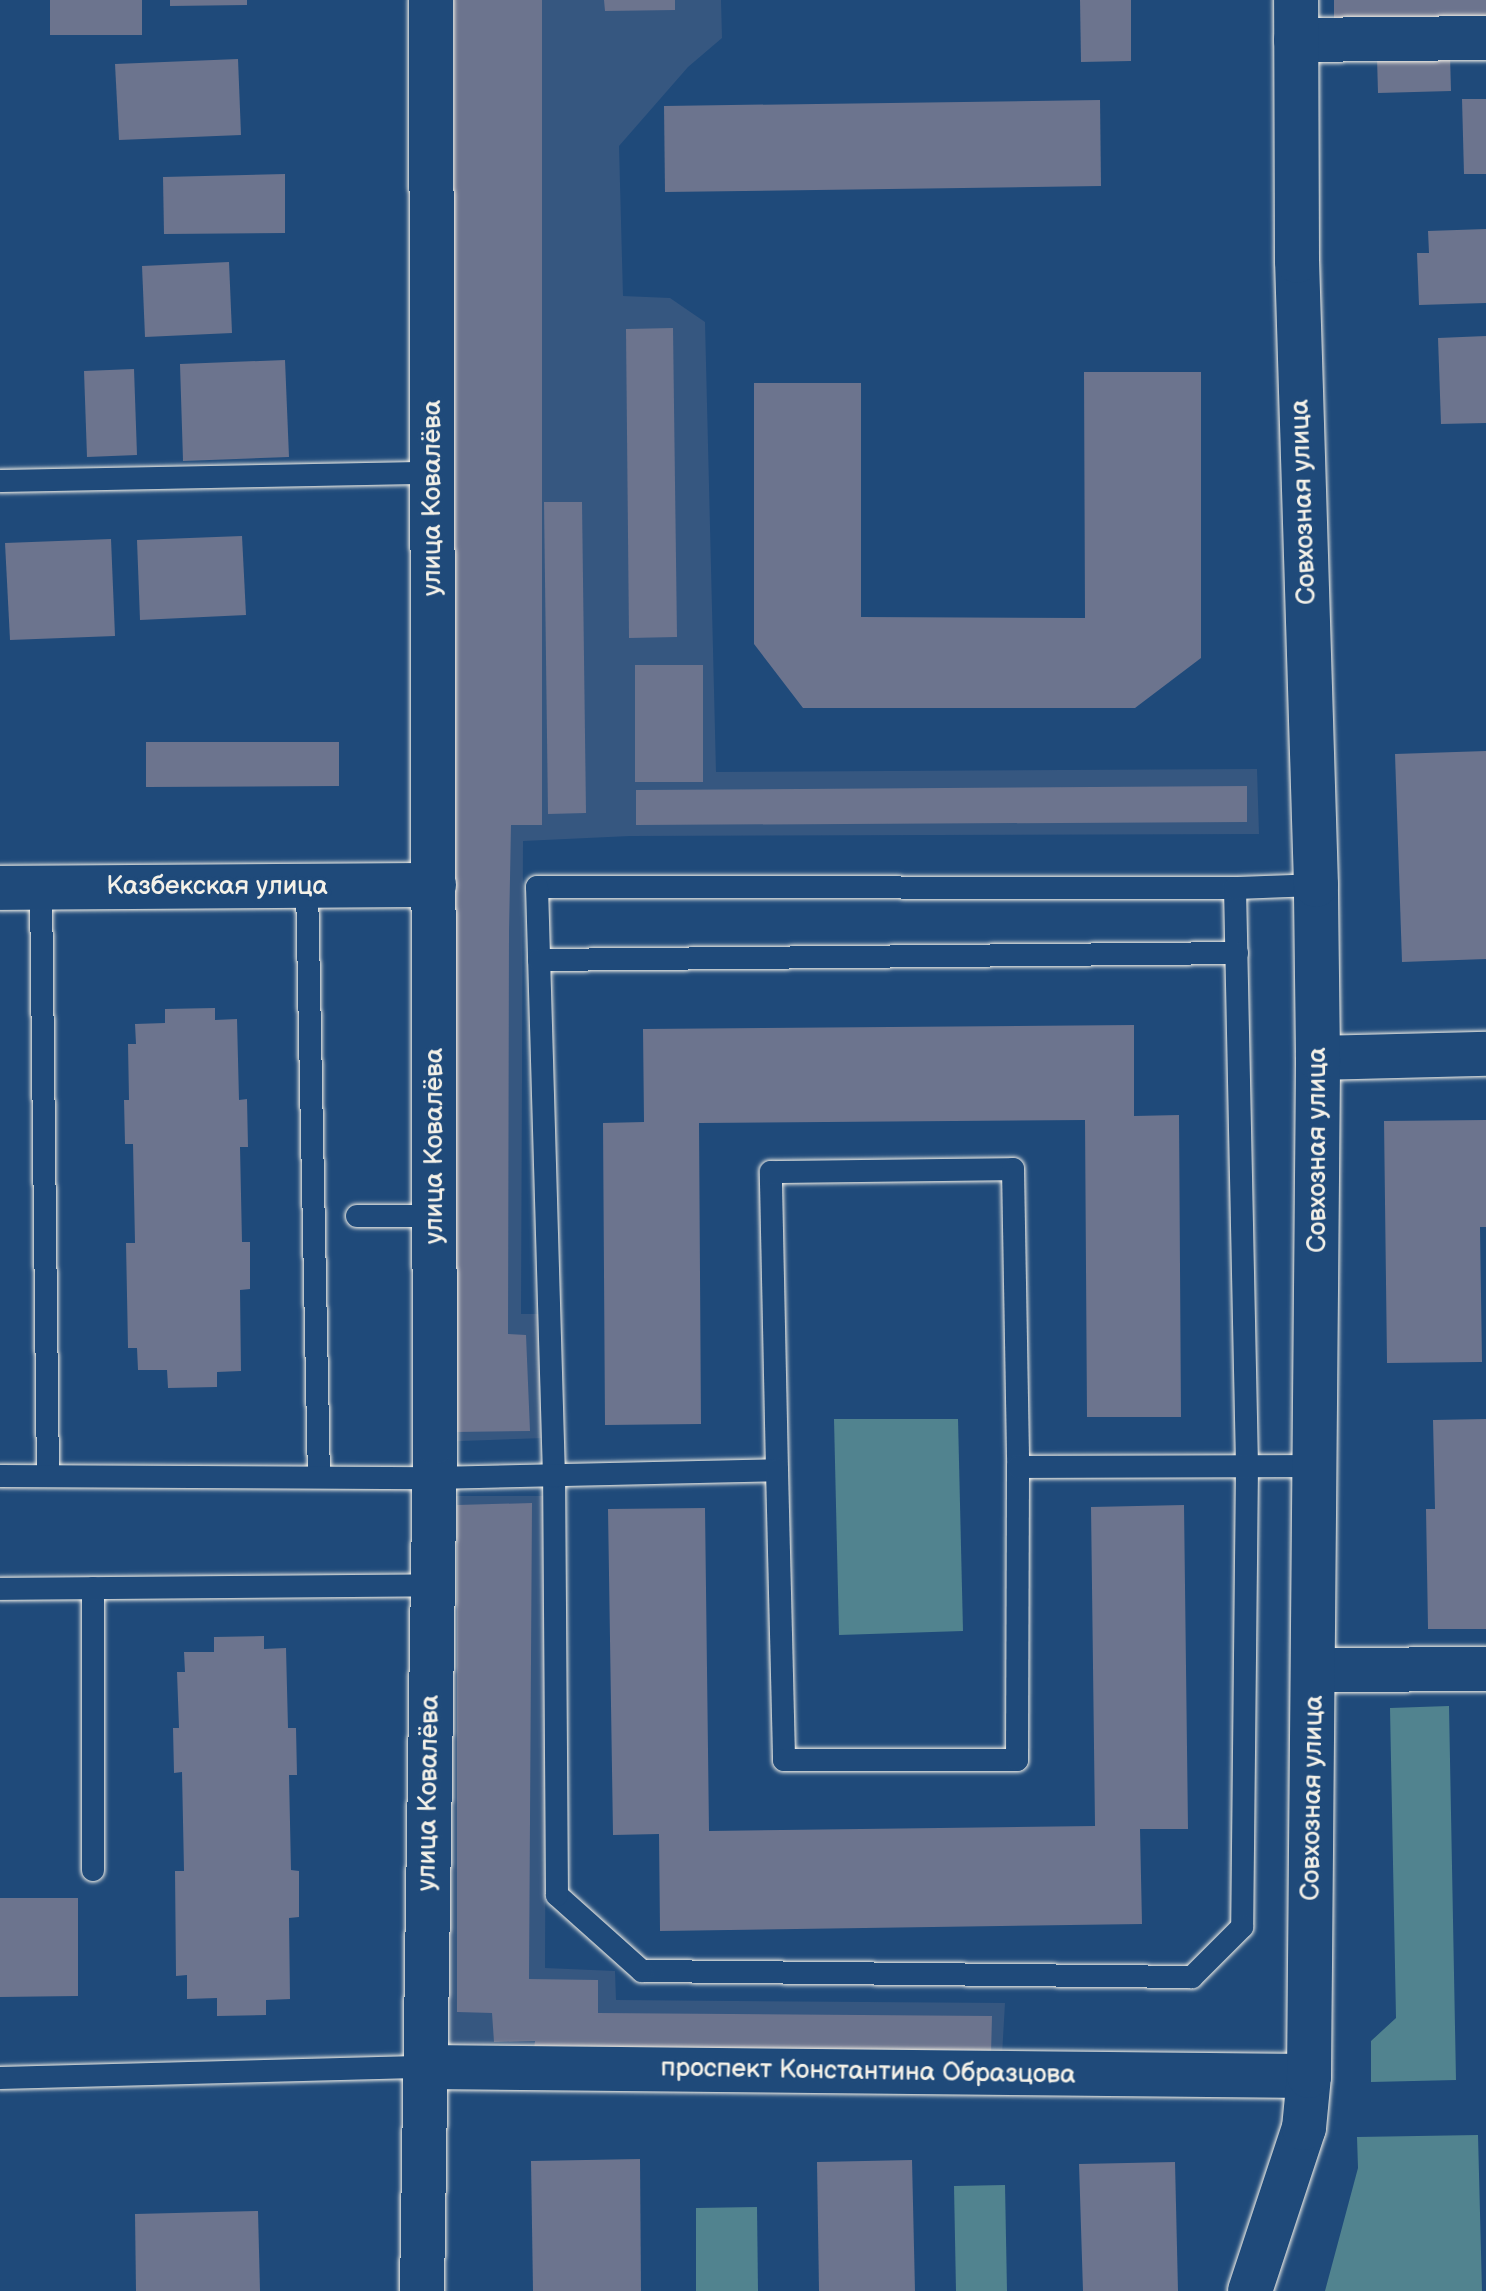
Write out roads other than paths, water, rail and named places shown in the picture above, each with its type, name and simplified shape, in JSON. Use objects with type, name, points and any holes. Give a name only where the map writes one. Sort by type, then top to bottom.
[{"type":"street","name":"улица Ковалёва","points":[[422,2291],[434,1478],[431,0]]},
{"type":"street","points":[[1296,20],[1486,38]]},
{"type":"street","name":"Совхозная улица","points":[[1250,2291],[1304,2128],[1309,2076],[1315,1670],[1318,1058],[1316,885],[1297,261],[1296,20]]},
{"type":"street","name":"Казбекская улица","points":[[21,888],[434,885]]},
{"type":"street","points":[[1318,1058],[1486,1054]]},
{"type":"street","points":[[1315,1670],[1486,1669]]},
{"type":"street","name":"проспект Константина Образцова","points":[[426,2067],[1309,2076]]},
{"type":"lane","points":[[0,481],[433,473]]},
{"type":"lane","points":[[1235,888],[1247,1466],[1242,1927],[1192,1977],[642,1971],[557,1895],[554,1477],[537,887],[1235,888],[1316,885]]},
{"type":"lane","points":[[307,886],[319,1477]]},
{"type":"lane","points":[[21,888],[48,1475]]},
{"type":"lane","points":[[539,960],[1237,953]]},
{"type":"lane","points":[[1013,1169],[1018,1467],[1017,1760],[784,1760],[777,1470],[771,1172],[1013,1169]]},
{"type":"lane","points":[[357,1216],[435,1216]]},
{"type":"lane","points":[[1018,1467],[1316,1466]]},
{"type":"lane","points":[[0,1476],[434,1478],[777,1470]]},
{"type":"lane","points":[[0,1589],[431,1585]]},
{"type":"lane","points":[[93,1588],[93,1870]]},
{"type":"lane","points":[[0,2078],[426,2067]]}]
